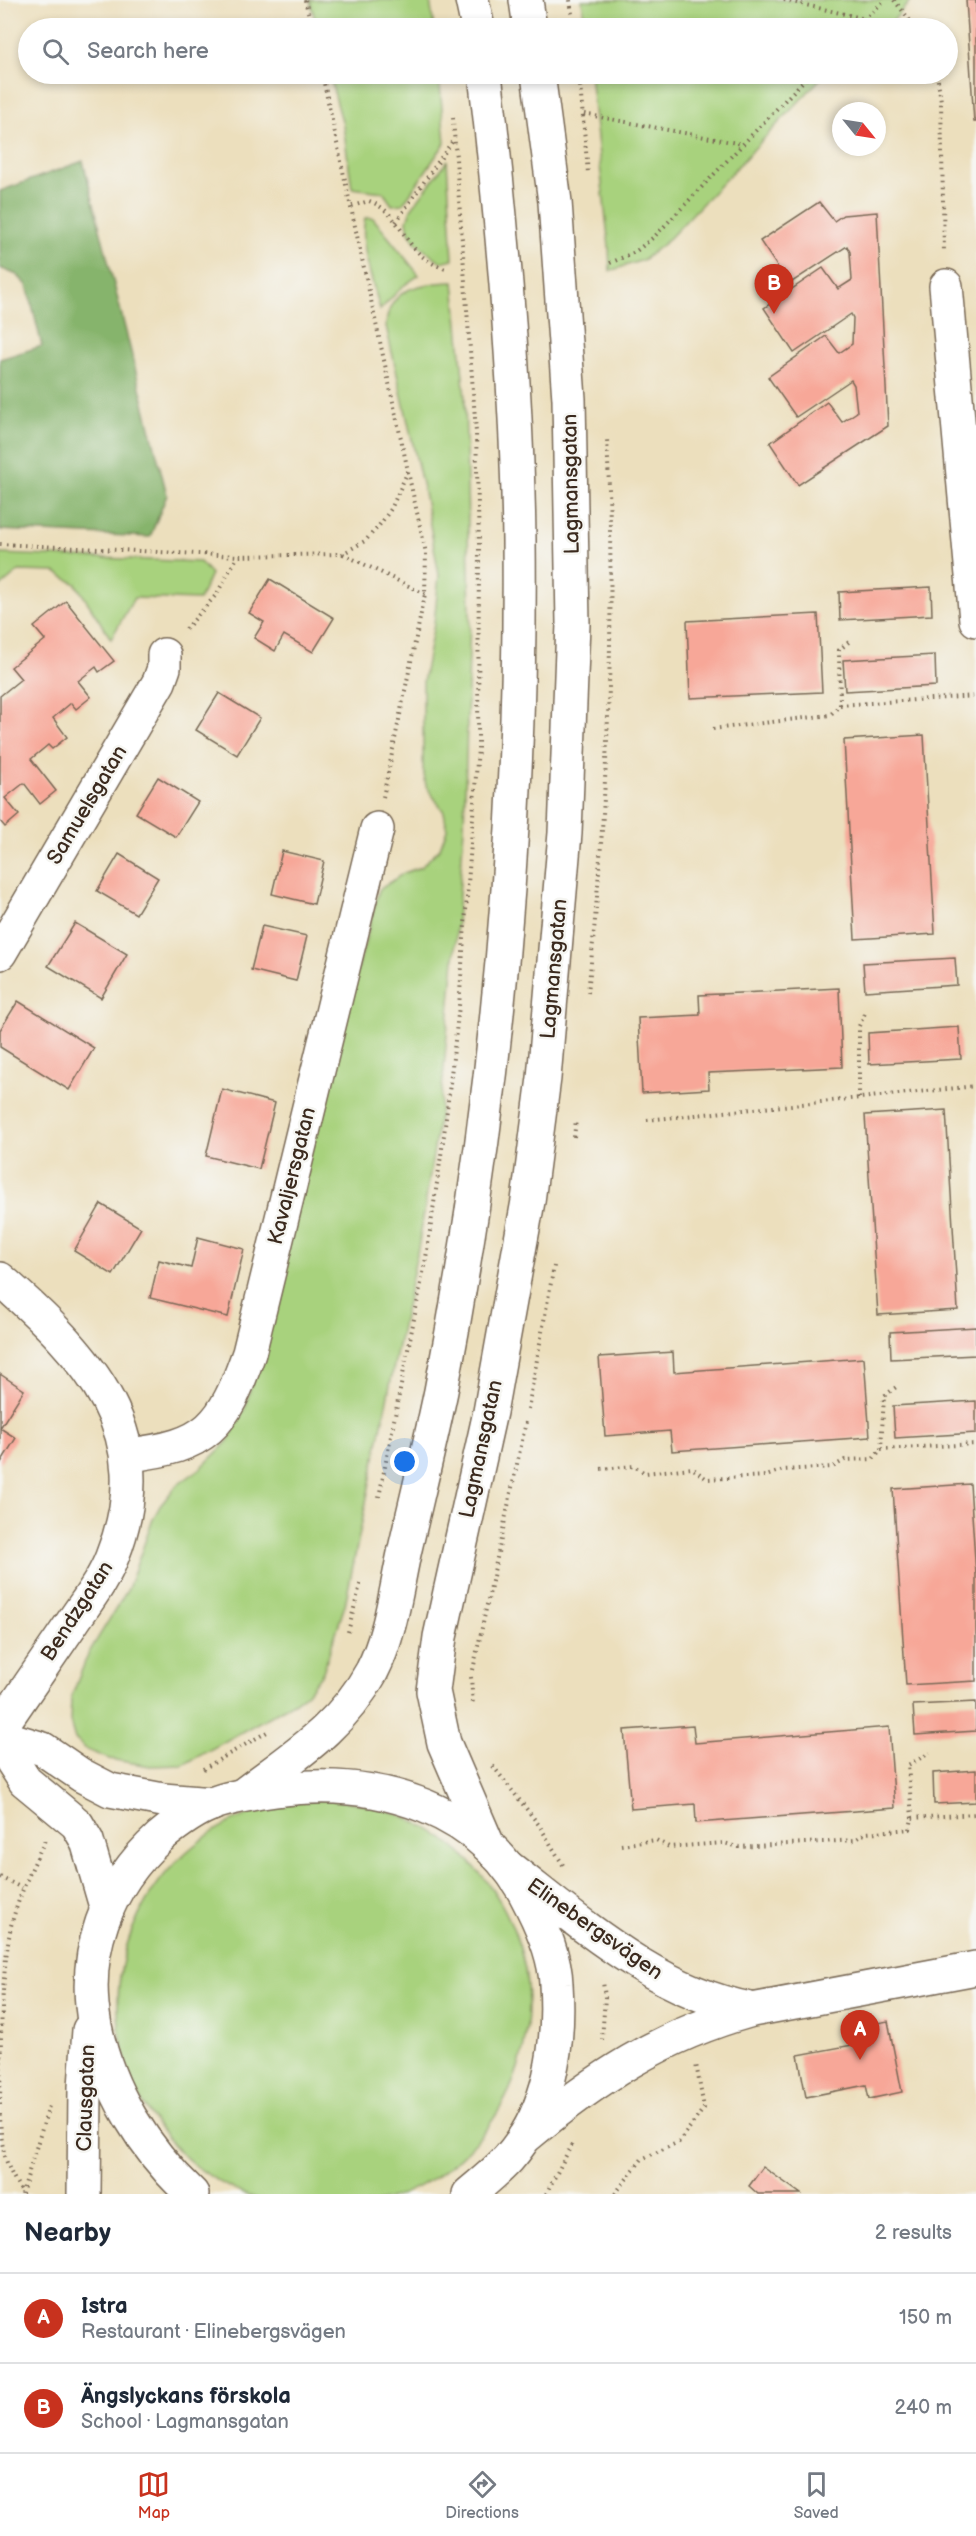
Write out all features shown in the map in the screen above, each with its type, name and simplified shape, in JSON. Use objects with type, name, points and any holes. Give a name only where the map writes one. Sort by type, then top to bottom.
[{"type":"main road","points":[[472,0],[476,18]]},
{"type":"main road","points":[[526,0],[529,18]]},
{"type":"main road","points":[[192,2194],[164,2168],[126,2110],[97,2036],[91,2002],[91,1962],[107,1910],[117,1887],[140,1856],[176,1824],[212,1804],[244,1794],[334,1725],[352,1703],[379,1656],[435,1419],[467,1240],[485,1117],[507,899],[517,726],[519,540],[508,293],[486,84]]},
{"type":"main road","name":"Lagmansgatan","points":[[498,1856],[448,1753],[437,1720],[433,1692],[440,1637],[490,1412],[528,1201],[546,1056],[566,833],[573,624],[569,399],[555,202],[539,84]]},
{"type":"main road","points":[[946,286],[976,620]]},
{"type":"main road","name":"Samuelsgatan","points":[[0,953],[159,682],[164,668],[164,655]]},
{"type":"main road","name":"Kavaljersgatan","points":[[128,1455],[165,1451],[185,1444],[211,1429],[234,1396],[249,1353],[376,829]]},
{"type":"main road","name":"Bendzgatan","points":[[0,1279],[49,1322],[92,1372],[122,1427],[128,1455],[130,1491],[123,1526],[112,1559],[97,1586],[0,1728]]},
{"type":"main road","points":[[0,1737],[44,1749],[81,1775],[110,1790],[162,1800],[212,1804]]},
{"type":"main road","points":[[0,1743],[25,1781],[77,1824],[87,1841],[107,1910]]},
{"type":"main road","name":"Elinebergsvägen","points":[[244,1794],[332,1785],[386,1792],[437,1810],[635,1962],[694,1994],[752,2010]]},
{"type":"main road","points":[[497,2194],[552,2068],[558,2022],[556,1981],[544,1932],[527,1896],[498,1856]]},
{"type":"main road","name":"Elinebergsvägen","points":[[468,2194],[570,2100],[644,2052],[694,2029],[752,2010],[976,1968]]},
{"type":"main road","name":"Clausgatan","points":[[84,2194],[85,2087],[91,2002]]},
{"type":"path","points":[[305,0],[310,18]]},
{"type":"path","points":[[570,0],[573,18]]},
{"type":"path","points":[[784,0],[862,18]]},
{"type":"path","points":[[867,18],[885,0]]},
{"type":"path","points":[[894,0],[908,18]]},
{"type":"path","points":[[324,84],[426,553],[425,594],[376,829]]},
{"type":"path","points":[[610,262],[636,252],[655,236],[800,84]]},
{"type":"path","points":[[938,84],[943,171],[941,221]]},
{"type":"path","points":[[377,1507],[408,1362],[444,1136],[460,995],[478,748],[479,544],[476,432],[452,106]]},
{"type":"path","points":[[584,114],[743,144]]},
{"type":"path","points":[[396,222],[454,139]]},
{"type":"path","points":[[352,206],[369,201],[385,209],[396,222],[406,241],[424,260],[449,270]]},
{"type":"path","points":[[0,544],[238,556],[342,554],[365,542],[378,527],[391,509],[408,471]]},
{"type":"path","points":[[342,554],[425,594]]},
{"type":"path","points":[[164,655],[216,595],[238,556]]},
{"type":"path","points":[[713,729],[830,716],[840,705],[839,650],[850,641]]},
{"type":"path","points":[[840,705],[976,696]]},
{"type":"path","points":[[859,1098],[859,1026],[865,1013]]},
{"type":"path","points":[[647,1120],[976,1086]]},
{"type":"path","points":[[601,1469],[634,1466],[645,1473],[692,1468],[707,1479],[766,1476],[783,1470],[833,1467],[844,1460],[873,1459],[881,1449],[884,1396],[899,1385]]},
{"type":"path","points":[[881,1449],[976,1444]]},
{"type":"path","points":[[346,1642],[363,1573]]},
{"type":"path","points":[[201,1770],[276,1726]]},
{"type":"path","points":[[621,1845],[656,1840],[669,1847],[724,1843],[739,1847],[855,1840],[866,1833],[910,1829],[912,1818],[908,1765],[930,1753]]},
{"type":"path","points":[[0,2105],[1,2018],[11,1928],[22,1888],[60,1809]]},
{"type":"path","points":[[912,1818],[976,1814]]},
{"type":"path","points":[[0,1877],[22,1888]]},
{"type":"path","points":[[615,2194],[642,2158],[679,2142],[704,2108],[695,2057]]},
{"type":"path","points":[[0,2114],[2,2159],[23,2194]]},
{"type":"green space","points":[[310,0],[430,0],[433,18],[314,18]]},
{"type":"green space","points":[[582,0],[911,0],[896,18],[584,18]]},
{"type":"green space","points":[[332,84],[440,84],[445,143],[403,204],[392,205],[383,192],[352,188],[343,125]]},
{"type":"green space","points":[[591,84],[816,84],[666,242],[643,260],[610,271]]},
{"type":"green space","points":[[83,161],[167,495],[150,537],[0,530],[0,359],[42,346],[27,285],[17,275],[0,268],[0,191]]},
{"type":"green space","points":[[447,161],[453,259],[441,262],[415,242],[409,232],[407,221],[411,209]]},
{"type":"green space","points":[[365,218],[373,218],[419,275],[402,287],[380,310],[365,252]]},
{"type":"green space","points":[[454,282],[465,398],[470,616],[464,828],[455,948],[440,1111],[419,1243],[345,1605],[323,1672],[307,1693],[295,1702],[183,1765],[150,1766],[109,1759],[87,1750],[75,1739],[70,1722],[71,1698],[88,1654],[128,1589],[153,1519],[160,1506],[176,1486],[201,1468],[228,1441],[246,1406],[301,1181],[379,890],[404,873],[421,867],[440,848],[447,829],[444,812],[426,786],[423,769],[423,682],[434,624],[439,575],[425,497],[386,326],[388,313],[400,295],[419,286]]},
{"type":"green space","points":[[0,554],[200,562],[211,574],[199,600],[134,598],[111,639],[76,584],[55,572],[19,571],[0,587]]},
{"type":"green space","points":[[303,1801],[343,1801],[383,1808],[420,1824],[453,1846],[482,1875],[504,1908],[520,1945],[527,1985],[527,2025],[520,2065],[513,2084],[494,2119],[482,2135],[453,2164],[437,2176],[404,2194],[242,2194],[209,2176],[178,2150],[152,2119],[133,2084],[126,2065],[119,2025],[119,1985],[126,1945],[142,1908],[164,1875],[193,1846],[226,1824],[263,1808]]},
{"type":"building","points":[[966,0],[976,0],[976,122],[974,122]]},
{"type":"building","points":[[819,202],[834,221],[843,215],[877,212],[888,426],[798,485],[770,443],[827,402],[842,422],[857,412],[854,385],[851,380],[796,417],[768,377],[826,336],[839,353],[852,344],[853,318],[851,314],[794,353],[764,308],[823,268],[838,289],[852,280],[850,252],[847,246],[789,284],[760,241]]},
{"type":"building","points":[[270,579],[334,618],[313,652],[284,635],[275,651],[254,638],[264,622],[249,613]]},
{"type":"building","points":[[931,587],[932,615],[840,620],[839,592]]},
{"type":"building","points":[[66,601],[114,661],[99,672],[96,667],[78,681],[91,697],[76,709],[71,703],[53,718],[67,737],[52,749],[48,745],[31,759],[56,791],[40,804],[24,783],[5,798],[19,815],[5,827],[0,821],[0,696],[21,679],[11,667],[45,640],[34,627]]},
{"type":"building","points":[[818,614],[822,692],[690,698],[687,621]]},
{"type":"building","points":[[935,655],[936,686],[845,691],[843,660]]},
{"type":"building","points":[[219,693],[260,718],[237,755],[196,730]]},
{"type":"building","points":[[924,735],[935,934],[855,939],[844,740]]},
{"type":"building","points":[[158,777],[198,802],[176,837],[136,813]]},
{"type":"building","points":[[282,851],[324,861],[314,904],[272,894]]},
{"type":"building","points":[[119,854],[158,878],[136,914],[97,891]]},
{"type":"building","points":[[75,923],[127,954],[101,998],[48,966]]},
{"type":"building","points":[[262,926],[307,936],[296,981],[251,970]]},
{"type":"building","points":[[955,958],[957,985],[865,991],[863,963]]},
{"type":"building","points":[[839,988],[842,1067],[708,1073],[709,1089],[642,1093],[638,1018],[700,1015],[699,995]]},
{"type":"building","points":[[18,1001],[94,1048],[69,1090],[0,1047],[0,1030]]},
{"type":"building","points":[[959,1027],[961,1059],[869,1064],[868,1033]]},
{"type":"building","points":[[222,1089],[275,1103],[259,1169],[206,1156]]},
{"type":"building","points":[[946,1110],[958,1310],[878,1315],[865,1115]]},
{"type":"building","points":[[101,1204],[141,1228],[113,1275],[74,1251]]},
{"type":"building","points":[[198,1237],[244,1249],[228,1317],[150,1298],[159,1260],[191,1268]]},
{"type":"building","points":[[976,1327],[976,1355],[891,1359],[890,1332]]},
{"type":"building","points":[[673,1352],[674,1372],[864,1358],[870,1437],[672,1451],[670,1431],[605,1436],[599,1357]]},
{"type":"building","points":[[0,1374],[24,1390],[0,1428]]},
{"type":"building","points":[[976,1401],[976,1433],[895,1438],[893,1406]]},
{"type":"building","points":[[0,1428],[16,1438],[0,1464]]},
{"type":"building","points":[[970,1484],[976,1575],[976,1681],[906,1685],[893,1489]]},
{"type":"building","points":[[976,1702],[976,1731],[915,1735],[913,1705]]},
{"type":"building","points":[[693,1725],[695,1743],[889,1727],[895,1808],[696,1823],[695,1804],[631,1809],[624,1730]]},
{"type":"building","points":[[976,1770],[976,1802],[934,1804],[933,1773]]},
{"type":"building","points":[[888,2021],[902,2092],[869,2099],[866,2085],[806,2097],[798,2055],[858,2044],[855,2027]]},
{"type":"building","points":[[763,2167],[801,2194],[758,2194],[749,2186]]},
{"type":"place","name":"Ängslyckans förskola","points":[[774,314]]},
{"type":"place","name":"Istra","points":[[860,2060]]}]
